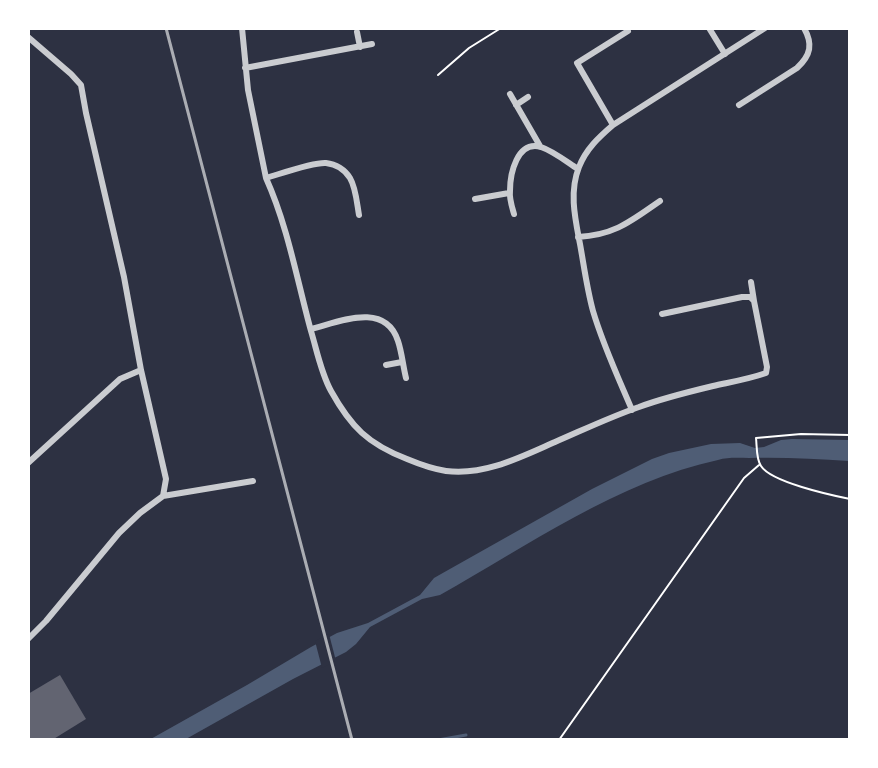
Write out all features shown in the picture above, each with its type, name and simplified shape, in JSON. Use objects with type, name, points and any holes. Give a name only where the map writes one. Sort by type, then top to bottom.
[{"type":"street","points":[[242,28],[248,90],[266,178],[288,240],[322,368],[331,390],[354,426],[381,448],[419,464],[447,471],[481,469],[505,463],[632,410],[682,394],[766,373],[767,367],[751,282]]},
{"type":"street","points":[[709,28],[725,54]]},
{"type":"street","points":[[632,410],[593,311],[574,214],[573,202],[578,169],[595,141],[613,125],[765,28]]},
{"type":"street","points":[[739,105],[797,68],[804,61],[810,42],[804,28]]},
{"type":"street","points":[[613,125],[577,63],[628,31]]},
{"type":"street","points":[[357,32],[360,46]]},
{"type":"street","points":[[28,37],[81,85],[166,478],[163,496]]},
{"type":"street","points":[[245,68],[372,44]]},
{"type":"street","points":[[510,94],[540,146],[578,169]]},
{"type":"street","points":[[516,105],[528,98]]},
{"type":"street","points":[[514,214],[509,193],[515,161],[523,151],[531,146],[540,146]]},
{"type":"street","points":[[266,178],[316,164],[326,163],[336,166],[351,181],[359,215]]},
{"type":"street","points":[[475,199],[509,193]]},
{"type":"street","points":[[578,237],[613,231],[660,201]]},
{"type":"street","points":[[662,314],[742,297],[750,297],[754,301]]},
{"type":"street","points":[[311,329],[354,318],[366,316],[376,318],[393,330],[398,340],[406,378]]},
{"type":"street","points":[[386,365],[402,362]]},
{"type":"street","points":[[28,463],[120,379],[141,370]]},
{"type":"street","points":[[28,639],[46,621],[119,533],[163,496],[253,481]]},
{"type":"path","points":[[438,75],[469,48],[501,28]]},
{"type":"path","points":[[849,435],[801,434],[756,438],[759,465],[768,473],[795,484],[849,499]]},
{"type":"path","points":[[559,740],[744,478],[759,465]]},
{"type":"water","points":[[792,439],[849,440],[849,461],[726,458],[681,470],[645,483],[540,536],[440,595],[422,599],[370,627],[346,652],[186,739],[149,740],[337,633],[368,623],[420,595],[434,578],[592,489],[652,459],[711,444],[740,443],[755,448]]},
{"type":"pier","points":[[329,634],[336,661],[322,668],[315,641]]},
{"type":"building","points":[[60,675],[86,719],[52,740],[28,740],[28,694]]},
{"type":"waterway","points":[[438,740],[466,735]]},
{"type":"railway","points":[[166,28],[352,740]]}]
